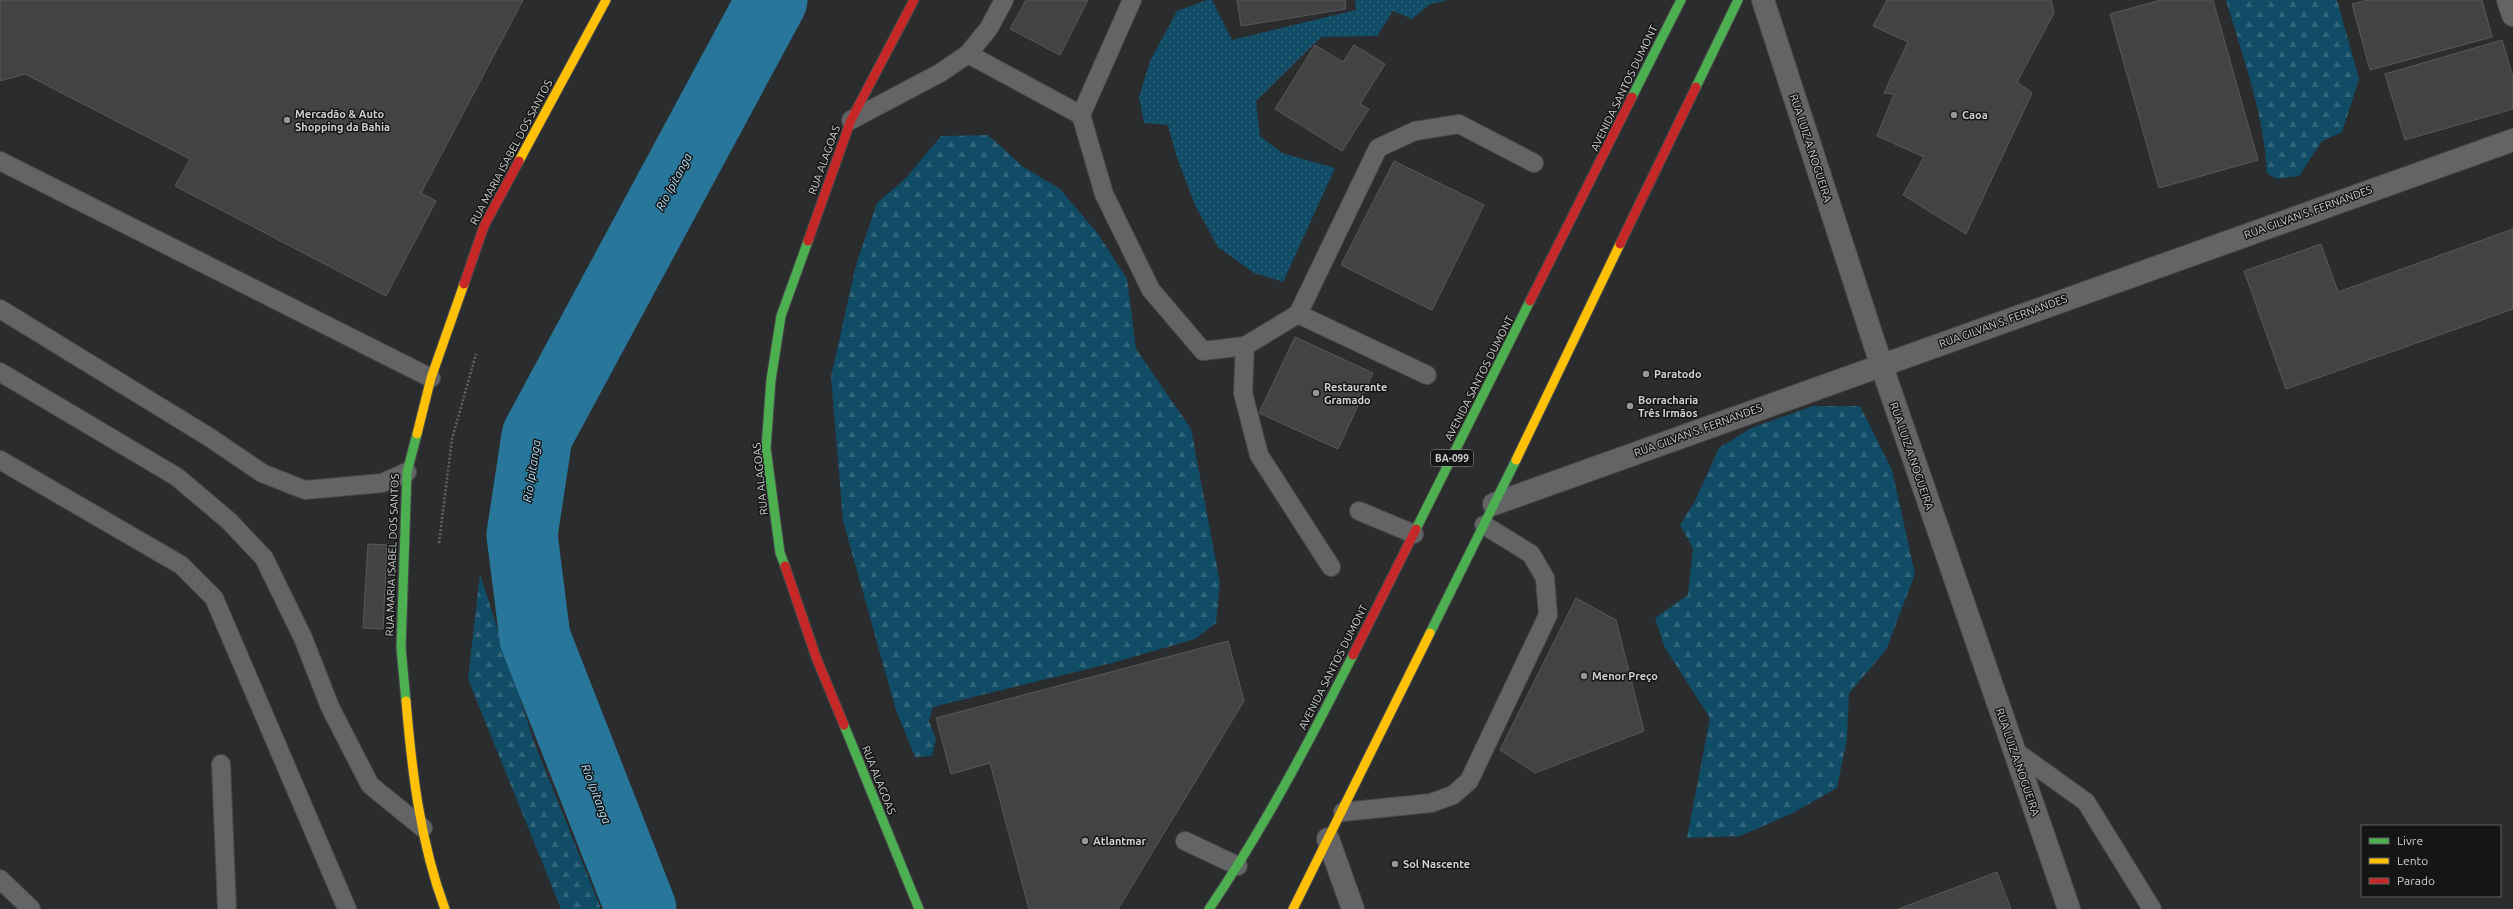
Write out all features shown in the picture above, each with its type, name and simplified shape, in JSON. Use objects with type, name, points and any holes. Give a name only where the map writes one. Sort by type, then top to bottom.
[{"type":"main road","name":"RUA MARIA ISABEL DOS SANTOS","points":[[446,909],[436,882],[414,788],[401,648],[407,472],[431,378],[484,226],[606,0]]},
{"type":"main road","name":"RUA ALAGOAS","points":[[914,0],[851,120],[781,316],[771,380],[766,448],[780,553],[816,657],[919,909]]},
{"type":"main road","name":"AVENIDA SANTOS DUMONT","points":[[1209,909],[1238,866],[1306,749],[1681,0]]},
{"type":"main road","points":[[1293,909],[1343,812],[1484,525],[1738,0]]},
{"type":"street","name":"RUA LUIZ A.NOGUEIRA","points":[[1762,0],[1881,364],[2069,909]]},
{"type":"street","points":[[2508,0],[2513,15]]},
{"type":"street","name":"RUA GILVAN S. FERNANDES","points":[[1494,504],[1881,364],[2513,140]]},
{"type":"street","points":[[1328,839],[1353,909]]},
{"type":"lane","points":[[851,120],[940,72],[968,54],[989,28],[1004,0]]},
{"type":"lane","points":[[1132,0],[1081,115],[1104,194],[1151,290],[1203,350],[1245,346],[1298,314],[1378,148],[1415,131],[1459,124],[1534,163]]},
{"type":"lane","points":[[968,54],[1081,115]]},
{"type":"lane","points":[[0,161],[431,378]]},
{"type":"lane","points":[[0,309],[269,476],[305,490],[382,483],[407,472]]},
{"type":"lane","points":[[1298,314],[1427,375]]},
{"type":"lane","points":[[1245,346],[1243,393],[1259,455],[1331,567]]},
{"type":"lane","points":[[0,372],[178,477],[229,521],[264,558],[303,638],[330,707],[370,785],[423,828]]},
{"type":"lane","points":[[0,460],[182,565],[214,598],[347,909]]},
{"type":"lane","points":[[1359,511],[1414,534]]},
{"type":"lane","points":[[1343,812],[1431,803],[1453,795],[1469,781],[1548,615],[1545,578],[1531,554],[1484,525]]},
{"type":"lane","points":[[2015,751],[2086,802],[2152,909]]},
{"type":"lane","points":[[221,764],[227,909]]},
{"type":"lane","points":[[1185,841],[1238,866]]},
{"type":"lane","points":[[0,879],[31,909]]},
{"type":"path","points":[[438,550],[452,439],[477,350]]},
{"type":"green space","points":[[1207,0],[1212,0],[1232,40],[1356,10],[1355,0],[1449,0],[1430,4],[1412,19],[1393,11],[1377,36],[1321,37],[1256,101],[1260,136],[1282,153],[1335,168],[1283,282],[1254,273],[1218,247],[1196,207],[1176,155],[1168,125],[1144,123],[1139,97],[1150,61],[1177,11]]},
{"type":"green space","points":[[2226,0],[2337,0],[2359,79],[2342,132],[2322,141],[2299,176],[2276,179],[2267,173],[2262,129],[2257,107],[2246,64]]},
{"type":"green space","points":[[988,135],[1022,166],[1060,189],[1098,234],[1127,279],[1136,349],[1191,429],[1220,583],[1216,623],[1195,639],[1112,663],[933,707],[929,721],[936,739],[932,756],[915,757],[896,710],[843,521],[831,377],[856,265],[877,203],[906,178],[941,136]]},
{"type":"green space","points":[[1813,406],[1860,406],[1892,470],[1915,574],[1886,650],[1849,693],[1847,738],[1837,788],[1793,813],[1740,836],[1687,838],[1710,718],[1665,648],[1655,618],[1688,595],[1693,548],[1680,525],[1695,501],[1719,448],[1751,428]]},
{"type":"green space","points":[[480,574],[534,742],[601,909],[561,909],[468,679]]},
{"type":"building","name":"Mercadão & Auto Shopping da Bahia","points":[[0,0],[523,0],[421,193],[436,201],[386,296],[175,186],[190,159],[25,74],[0,81]]},
{"type":"building","points":[[1026,0],[1088,0],[1060,55],[1010,29]]},
{"type":"building","points":[[1237,0],[1345,0],[1346,9],[1241,26]]},
{"type":"building","name":"Caoa","points":[[1887,0],[2051,0],[2054,13],[2017,82],[2032,93],[1966,234],[1903,195],[1924,157],[1877,136],[1894,94],[1884,93],[1908,42],[1873,26]]},
{"type":"building","points":[[2161,0],[2213,0],[2258,160],[2159,188],[2110,14]]},
{"type":"building","points":[[2368,0],[2482,0],[2492,37],[2370,70],[2352,4]]},
{"type":"building","points":[[2502,40],[2513,77],[2513,109],[2405,140],[2385,74]]},
{"type":"building","points":[[1315,45],[1343,62],[1354,45],[1385,64],[1360,104],[1369,109],[1342,151],[1275,109]]},
{"type":"building","points":[[1394,161],[1484,205],[1432,310],[1341,265]]},
{"type":"building","points":[[2513,229],[2513,309],[2286,389],[2244,271],[2321,244],[2338,292]]},
{"type":"building","name":"Restaurante Gramado","points":[[1295,337],[1373,373],[1338,449],[1259,413]]},
{"type":"building","points":[[368,544],[387,545],[383,629],[363,628]]},
{"type":"building","name":"Menor Preço","points":[[1576,598],[1616,620],[1644,731],[1535,773],[1500,750]]},
{"type":"building","name":"Atlantmar","points":[[1228,641],[1244,701],[1118,909],[1029,909],[990,763],[951,774],[936,718]]},
{"type":"building","points":[[1997,872],[2011,909],[1898,909]]},
{"type":"waterway","name":"Rio Ipitanga","points":[[641,909],[535,638],[522,535],[537,436],[772,0]]},
{"type":"traffic: fast","points":[[1632,97],[1681,0]]},
{"type":"traffic: fast","points":[[1696,87],[1738,0]]},
{"type":"traffic: fast","points":[[785,566],[780,553],[766,448],[771,380],[781,316],[808,241]]},
{"type":"traffic: fast","points":[[1416,529],[1530,301]]},
{"type":"traffic: fast","points":[[406,701],[401,648],[407,472],[417,434]]},
{"type":"traffic: fast","points":[[1430,633],[1516,460]]},
{"type":"traffic: fast","points":[[1209,909],[1267,816],[1320,720],[1353,655]]},
{"type":"traffic: fast","points":[[844,725],[919,909]]},
{"type":"traffic: slow","points":[[519,161],[606,0]]},
{"type":"traffic: slow","points":[[1516,460],[1620,244]]},
{"type":"traffic: slow","points":[[417,434],[431,378],[464,284]]},
{"type":"traffic: slow","points":[[1293,909],[1430,633]]},
{"type":"traffic: slow","points":[[406,701],[418,806],[429,858],[445,909]]},
{"type":"traffic: jam","points":[[808,241],[851,120],[914,0]]},
{"type":"traffic: jam","points":[[1620,244],[1696,87]]},
{"type":"traffic: jam","points":[[1530,301],[1632,97]]},
{"type":"traffic: jam","points":[[464,284],[484,226],[519,161]]},
{"type":"traffic: jam","points":[[1353,655],[1416,529]]},
{"type":"traffic: jam","points":[[785,566],[816,657],[844,725]]},
{"type":"place","name":"Caoa","points":[[1954,115]]},
{"type":"place","name":"Mercadão & Auto Shopping da Bahia","points":[[287,120]]},
{"type":"place","name":"Paratodo","points":[[1646,374]]},
{"type":"place","name":"Restaurante Gramado","points":[[1316,393]]},
{"type":"place","name":"Borracharia Três Irmãos","points":[[1630,406]]},
{"type":"place","name":"Menor Preço","points":[[1584,676]]},
{"type":"place","name":"Atlantmar","points":[[1085,841]]},
{"type":"place","name":"Sol Nascente","points":[[1395,864]]}]
